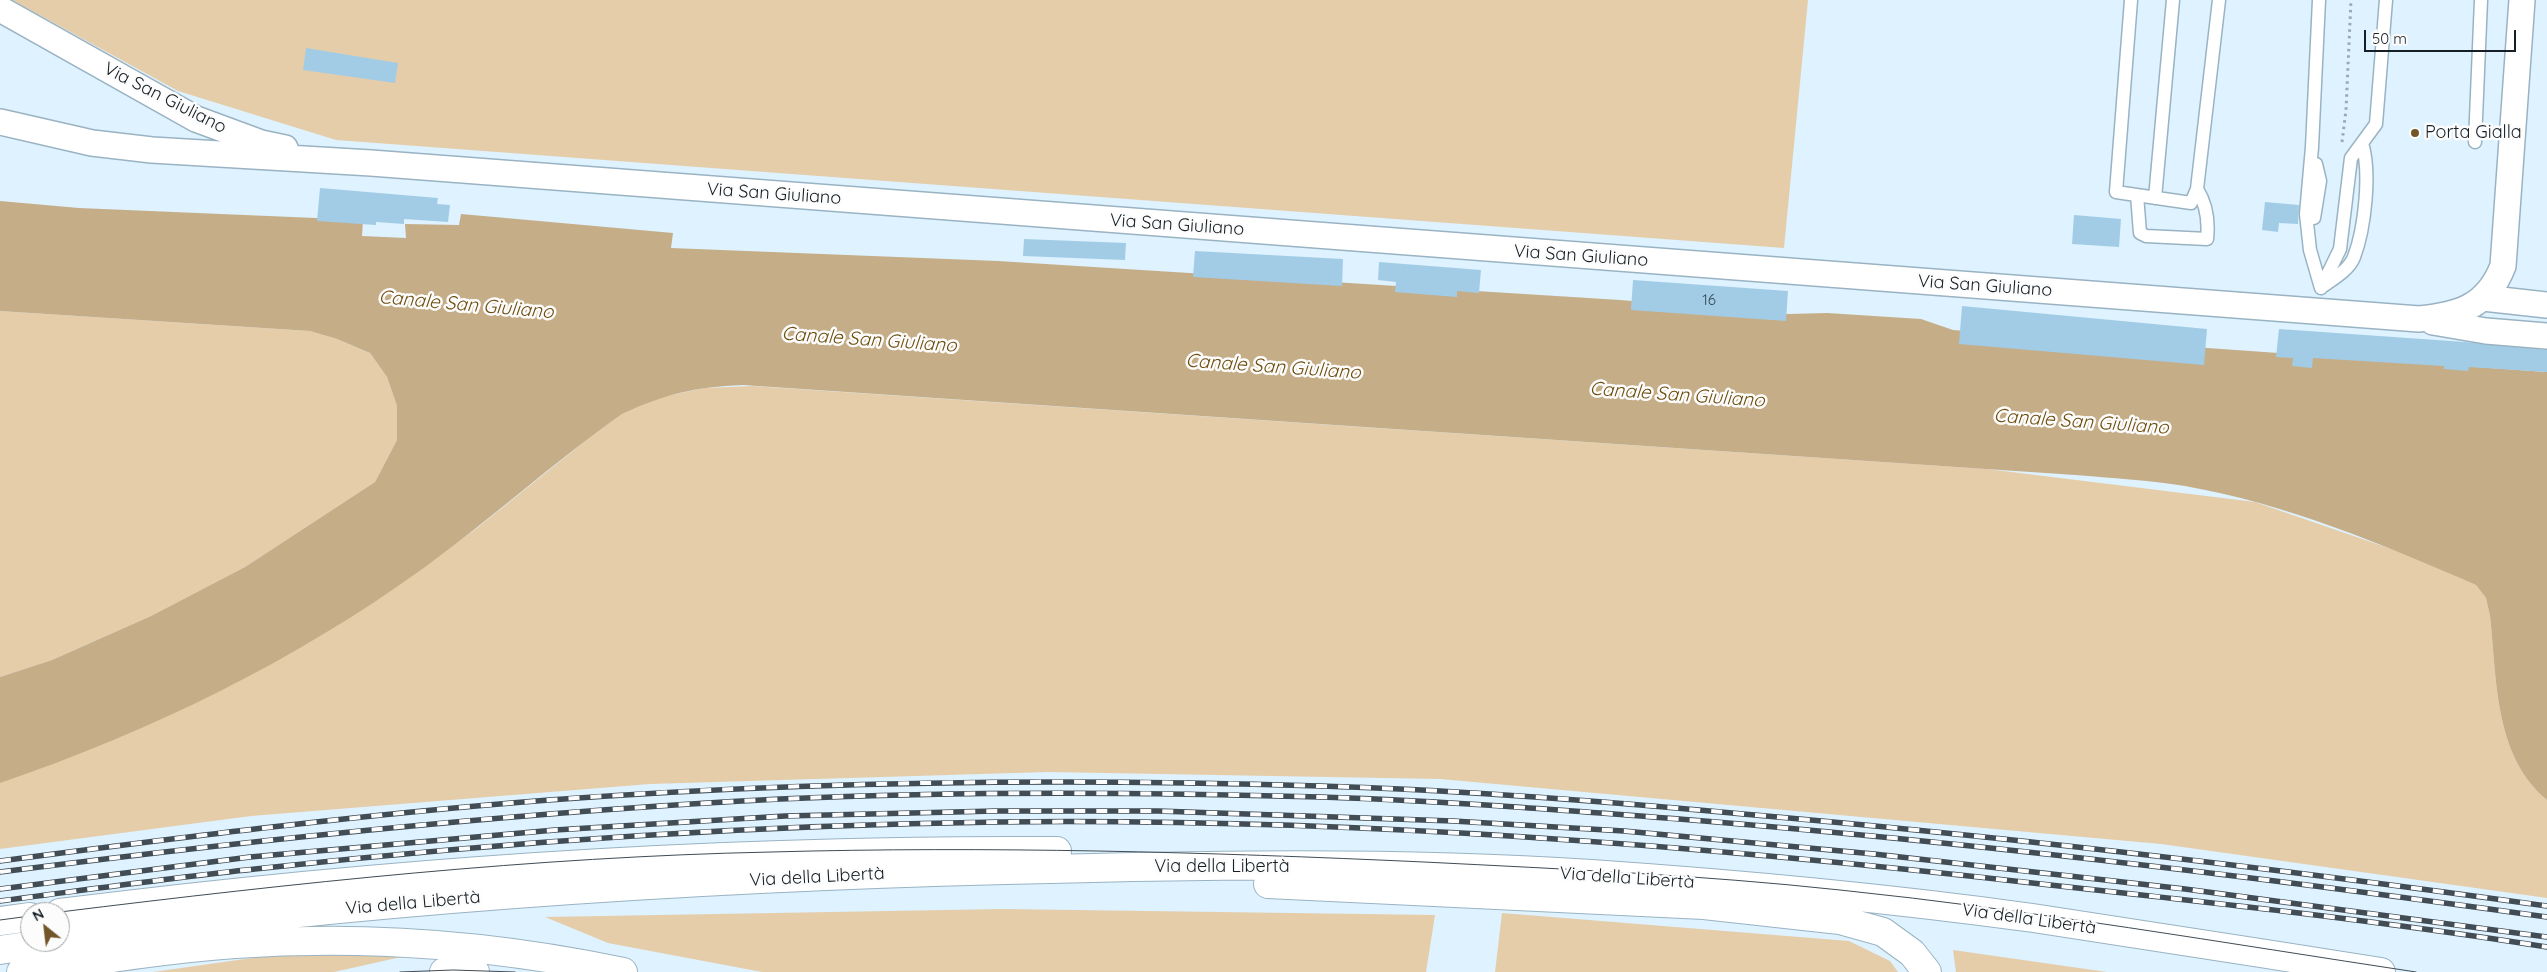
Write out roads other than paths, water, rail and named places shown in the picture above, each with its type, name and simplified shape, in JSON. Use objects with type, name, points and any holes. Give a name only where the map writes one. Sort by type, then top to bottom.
[{"type":"highway","points":[[70,912],[355,880],[552,865],[804,852],[976,850],[1161,853],[1284,856],[1456,867]]},
{"type":"highway","name":"Via della Libertà","points":[[70,940],[271,915],[737,880],[991,870],[1456,867],[1585,874],[1873,899],[2031,918],[2380,972]]},
{"type":"highway","points":[[584,890],[1116,880],[1244,883],[1704,906],[1840,920],[1864,926],[1883,932],[1899,942],[1912,953],[1927,972]]},
{"type":"highway","name":"Via della Libertà","points":[[21,972],[234,944],[350,941],[400,942],[488,950],[555,959],[623,972]]},
{"type":"highway","points":[[0,950],[20,947]]},
{"type":"highway","points":[[444,972],[475,972]]},
{"type":"street","name":"Via San Giuliano","points":[[0,122],[92,143],[152,150],[371,163],[2418,319],[2458,312],[2483,298],[2498,279],[2505,253],[2522,0]]},
{"type":"street","name":"Via San Giuliano","points":[[0,9],[196,118],[220,129],[261,143],[371,163]]},
{"type":"street","points":[[2483,298],[2547,305]]},
{"type":"street","points":[[2418,319],[2486,331],[2547,336]]},
{"type":"lane","points":[[2131,0],[2116,192],[2191,203],[2197,189],[2219,0]]},
{"type":"lane","points":[[2155,198],[2173,0]]},
{"type":"lane","points":[[2318,0],[2312,147],[2306,214],[2310,250],[2321,288],[2339,275],[2353,259],[2363,218],[2367,159],[2362,143],[2376,124],[2386,0]]},
{"type":"lane","points":[[2475,142],[2481,0]]},
{"type":"lane","points":[[2137,195],[2140,233],[2146,236],[2207,239],[2208,223],[2203,200],[2197,189]]},
{"type":"water","name":"Canale San Giuliano","points":[[0,201],[79,208],[363,220],[362,236],[406,238],[405,224],[459,225],[461,214],[673,233],[671,248],[998,261],[1620,300],[1789,314],[1827,313],[1921,319],[1953,330],[2547,372],[2547,800],[2530,782],[2517,762],[2508,739],[2501,716],[2497,691],[2490,616],[2486,598],[2476,585],[2370,540],[2297,514],[2223,494],[2185,486],[2130,479],[743,385],[681,393],[653,401],[622,414],[425,567],[325,633],[221,691],[167,717],[57,763],[0,783],[0,677],[52,660],[151,616],[245,567],[375,482],[397,440],[397,406],[387,377],[370,353],[337,339],[310,331],[0,311]]},
{"type":"tram line","points":[[70,911],[414,873],[593,859],[853,850],[1179,853],[1342,858],[1528,867],[1684,876],[1788,885],[1984,907],[2416,972]]},
{"type":"tram line","points":[[0,920],[20,917]]},
{"type":"tram line","points":[[400,972],[453,970],[515,972]]},
{"type":"railway","points":[[0,861],[343,819],[549,800],[838,785],[1127,782],[1373,788],[1479,793],[1844,823],[2146,855],[2347,879],[2547,906]]},
{"type":"railway","points":[[0,872],[292,838],[584,811],[848,796],[1050,793],[1185,794],[1320,797],[1464,804],[1810,830],[2126,863],[2547,917]]},
{"type":"railway","points":[[0,889],[250,857],[555,830],[785,816],[996,811],[1158,811],[1453,821],[1624,831],[1874,854],[2185,889],[2547,937]]},
{"type":"railway","points":[[0,901],[191,876],[348,859],[626,836],[906,824],[1131,822],[1394,830],[1657,846],[1919,871],[2237,906],[2423,929],[2547,947]]},
{"type":"place","name":"Porta Gialla","points":[[2415,133]]}]
